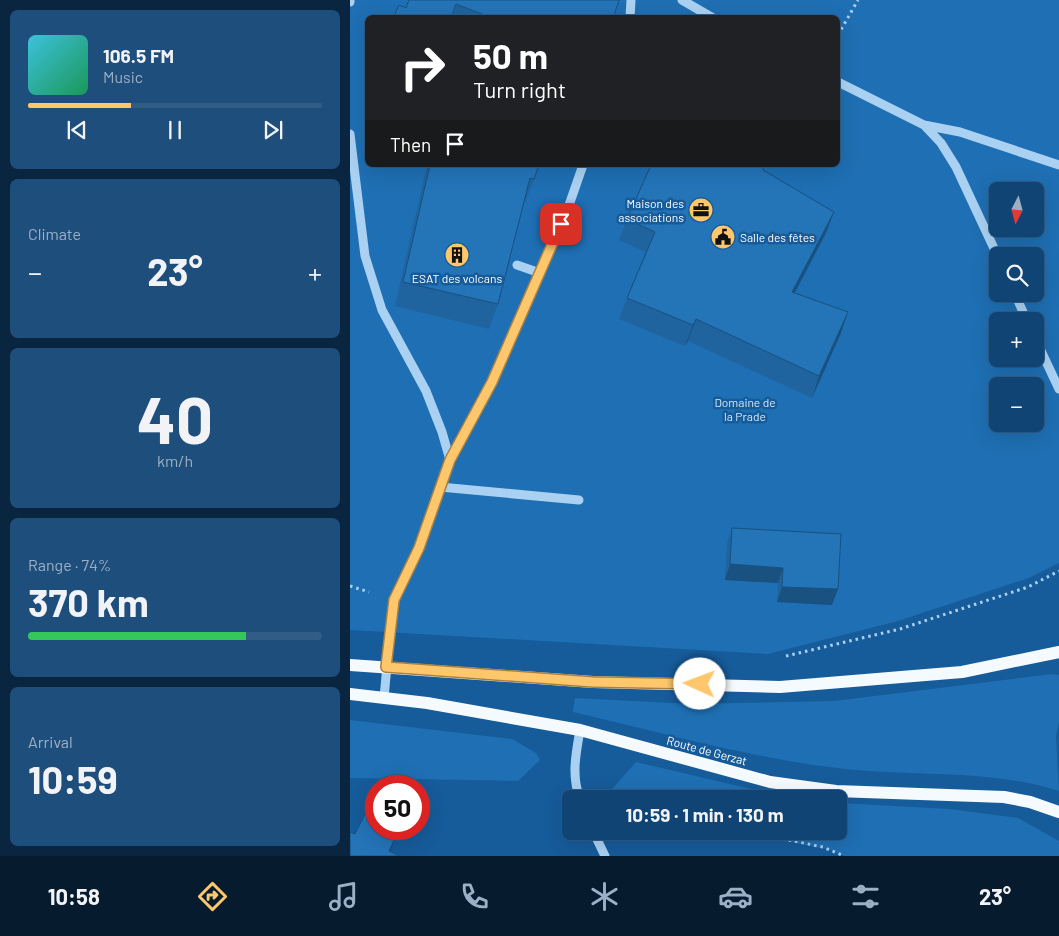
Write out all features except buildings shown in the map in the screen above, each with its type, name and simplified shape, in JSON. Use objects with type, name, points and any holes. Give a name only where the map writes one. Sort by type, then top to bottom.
[{"type":"main road","points":[[350,665],[593,682],[780,687],[962,672],[1059,652]]},
{"type":"main road","name":"Route de Gerzat","points":[[350,694],[427,703],[580,730],[770,782],[836,791],[1004,797],[1030,802],[1059,812]]},
{"type":"street","points":[[630,15],[631,0]]},
{"type":"street","points":[[682,0],[708,15]]},
{"type":"street","points":[[840,83],[924,125],[960,132],[1059,165]]},
{"type":"street","points":[[924,125],[941,144],[956,167],[994,247]]},
{"type":"street","points":[[350,134],[365,256],[382,310],[426,391],[442,432],[450,460]]},
{"type":"street","points":[[384,698],[394,600],[419,548],[450,460],[492,382],[568,208],[582,167]]},
{"type":"street","points":[[517,266],[540,273]]},
{"type":"street","points":[[1044,357],[1059,389]]},
{"type":"street","points":[[440,487],[579,500]]},
{"type":"street","points":[[577,790],[575,757],[580,730]]},
{"type":"street","points":[[597,840],[605,856]]},
{"type":"path","points":[[840,32],[858,0]]},
{"type":"path","points":[[778,658],[900,629],[1028,587],[1059,571]]},
{"type":"path","points":[[786,840],[823,848],[844,856]]},
{"type":"green space","name":"Domaine de la Prade","points":[[350,0],[1059,0],[1059,563],[1029,578],[898,621],[768,654],[350,630]]},
{"type":"green space","points":[[1052,674],[1059,675],[1059,722],[1056,736],[1059,791],[1034,784],[984,777],[882,772],[820,766],[714,746],[573,712],[575,698],[691,704],[834,701]]},
{"type":"green space","points":[[350,720],[512,739],[536,753],[540,760],[518,781],[430,779],[430,775],[365,775],[365,778],[350,778]]},
{"type":"green space","points":[[636,762],[756,790],[612,790]]},
{"type":"green space","points":[[847,803],[950,809],[1018,818],[1059,841],[1059,856],[844,856],[830,850],[782,840],[847,840]]},
{"type":"place","name":"Maison des associations","points":[[701,210]]},
{"type":"place","name":"Salle des fêtes","points":[[723,237]]},
{"type":"place","name":"ESAT des volcans","points":[[457,255]]},
{"type":"route","points":[[561,224],[492,382],[450,460],[419,548],[394,600],[386,667],[593,682],[700,684]]}]
